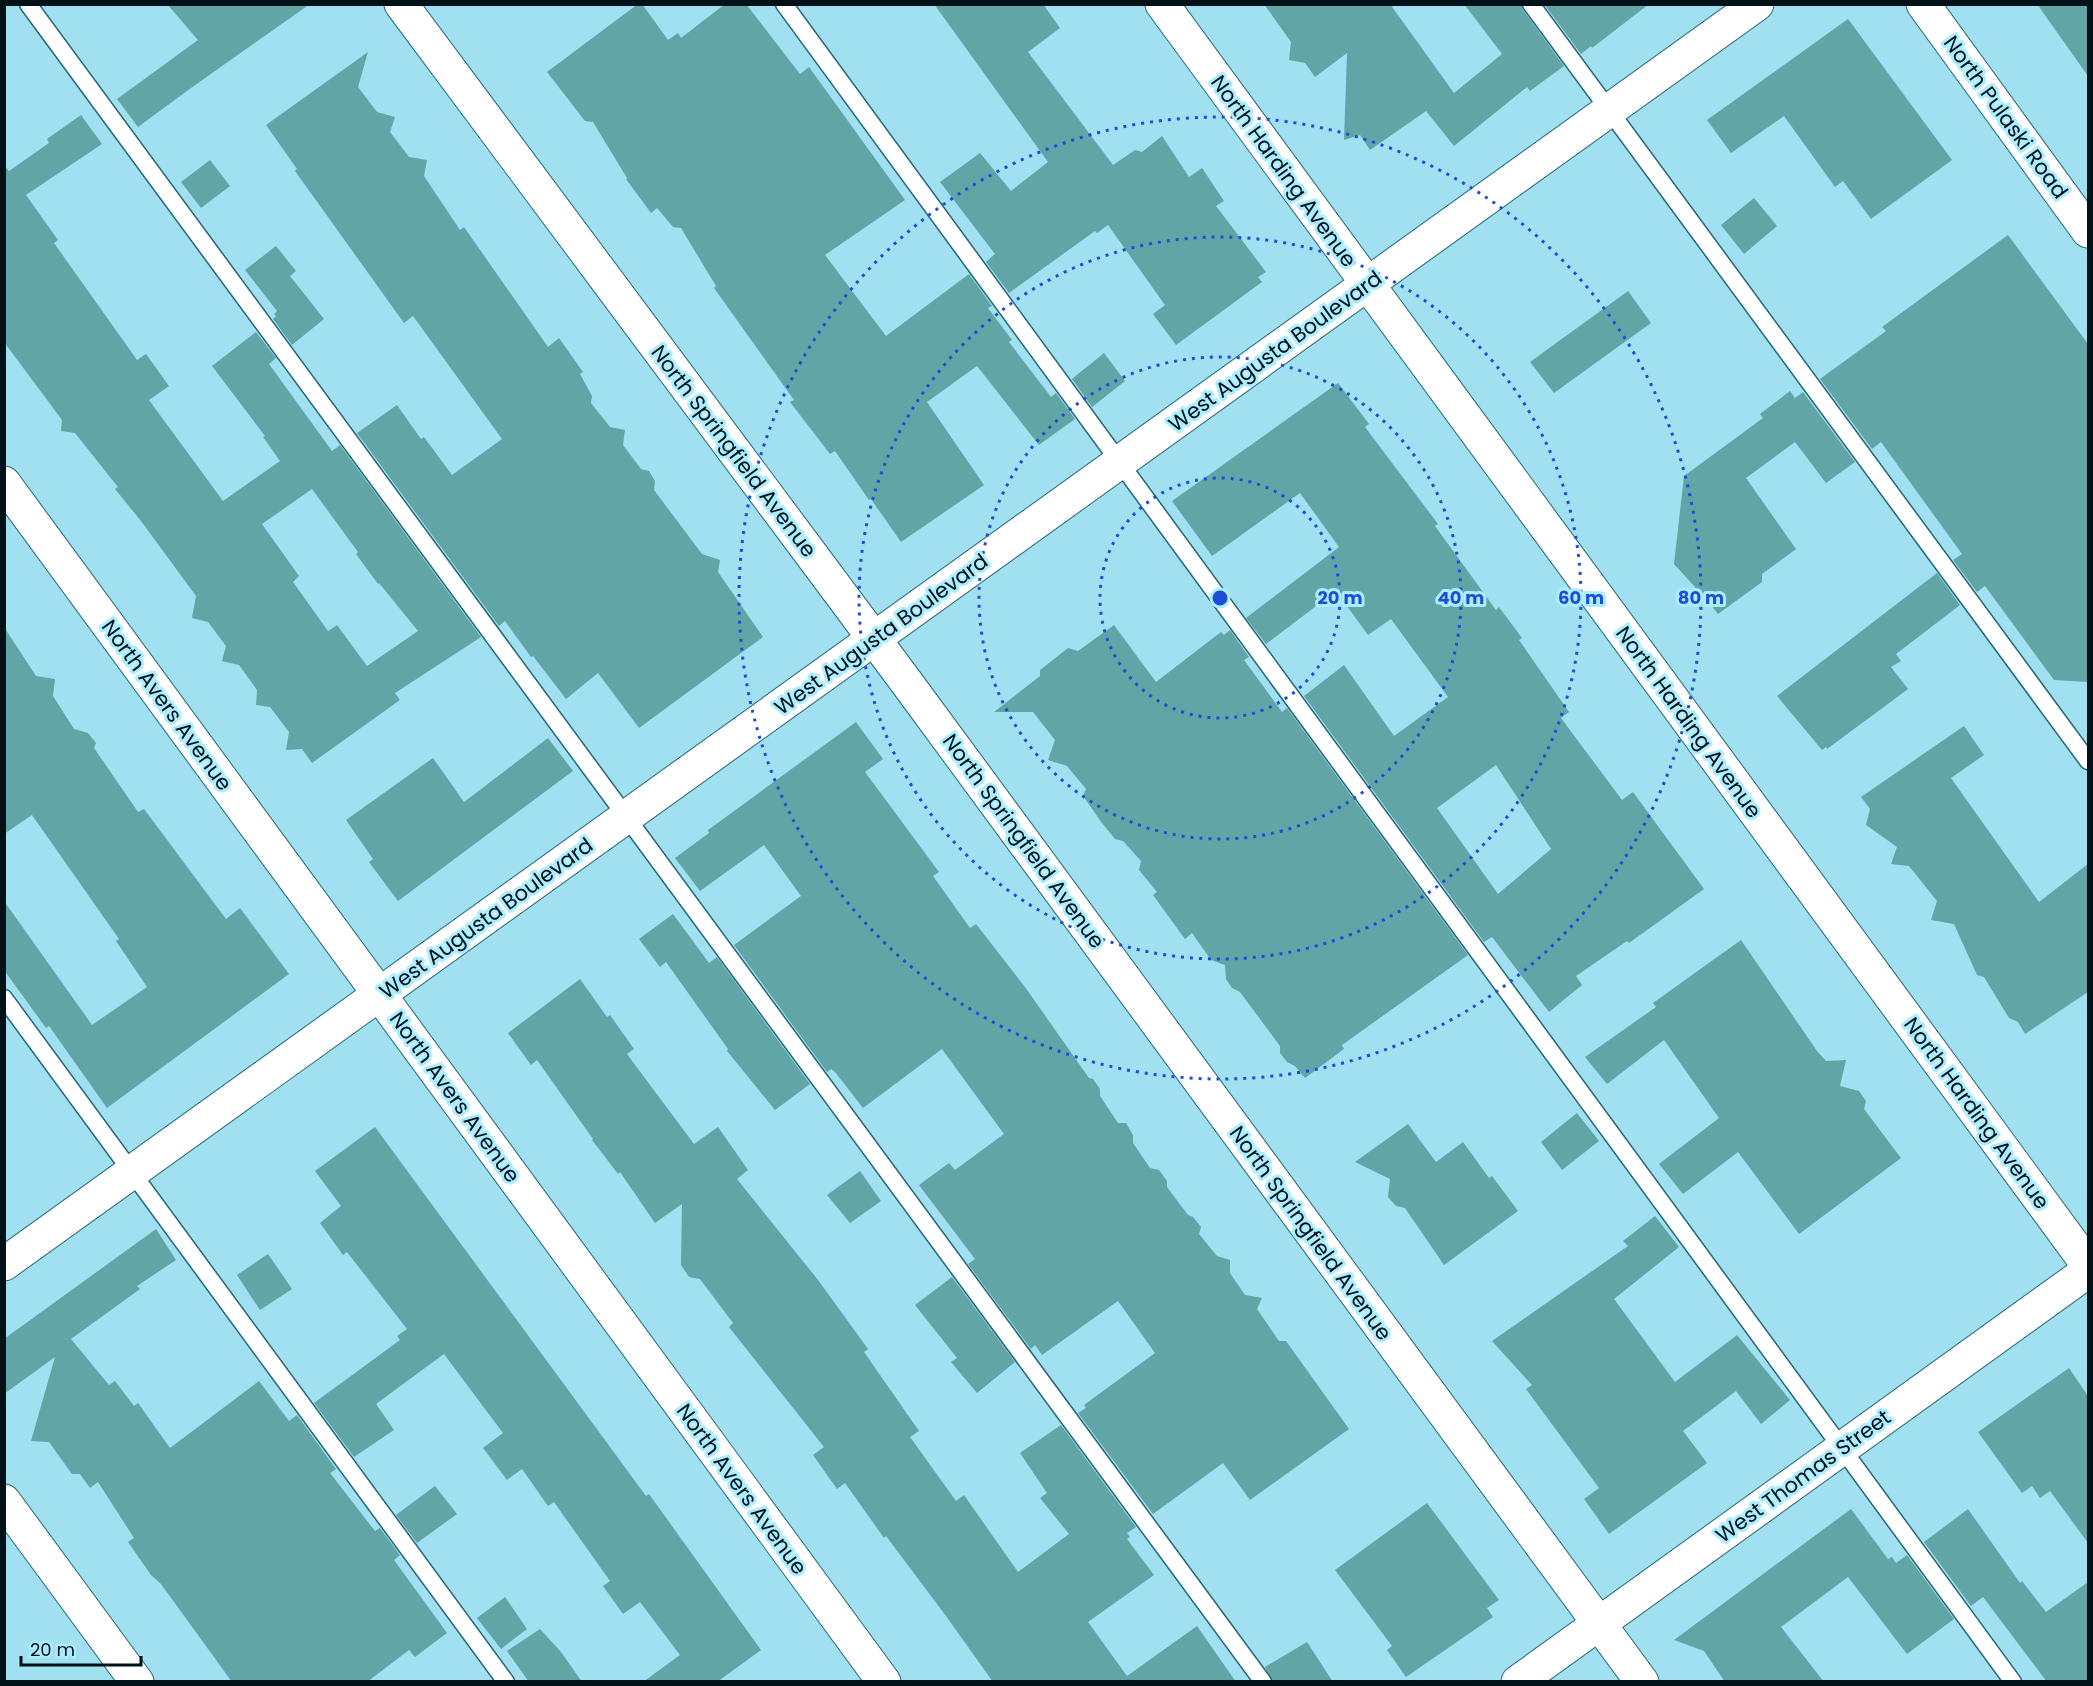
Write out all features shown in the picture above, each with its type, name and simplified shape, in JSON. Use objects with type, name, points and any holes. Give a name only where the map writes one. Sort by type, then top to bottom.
[{"type":"street","name":"North Springfield Avenue","points":[[401,4],[874,639],[1641,1682]]},
{"type":"street","name":"North Harding Avenue","points":[[1162,4],[2088,1265]]},
{"type":"street","name":"West Augusta Boulevard","points":[[4,1264],[1757,4]]},
{"type":"street","name":"North Pulaski Road","points":[[1923,4],[2088,231]]},
{"type":"street","name":"North Avers Avenue","points":[[4,483],[884,1682]]},
{"type":"street","name":"West Thomas Street","points":[[1518,1682],[2088,1271]]},
{"type":"street","points":[[4,1501],[137,1682]]},
{"type":"lane","points":[[28,4],[1263,1682]]},
{"type":"lane","points":[[784,4],[2013,1682]]},
{"type":"lane","points":[[1531,4],[2088,761]]},
{"type":"lane","points":[[4,998],[506,1682]]},
{"type":"building","points":[[167,4],[310,4],[138,127],[117,99],[198,40]]},
{"type":"building","points":[[638,4],[642,4],[668,40],[678,33],[681,38],[725,4],[746,4],[800,74],[809,67],[905,200],[825,255],[886,336],[969,274],[992,306],[988,308],[1012,340],[1009,342],[1051,397],[1056,393],[1075,419],[1039,445],[977,366],[927,402],[984,485],[901,542],[835,451],[830,454],[790,402],[794,400],[714,288],[716,286],[681,228],[673,227],[657,208],[651,213],[626,179],[593,122],[585,121],[547,72]]},
{"type":"building","points":[[934,4],[1043,4],[1060,28],[1028,52],[1113,165],[1135,150],[1142,152],[1162,136],[1189,177],[1202,168],[1224,201],[1216,206],[1266,272],[1258,277],[1262,282],[1176,345],[1153,314],[1165,305],[1108,225],[1097,233],[1095,231],[1009,293],[986,262],[995,254],[940,182],[980,153],[1011,191],[1048,162]]},
{"type":"building","points":[[1264,4],[1390,4],[1454,93],[1502,54],[1464,4],[1521,4],[1564,66],[1530,91],[1527,87],[1454,146],[1426,111],[1370,150],[1360,135],[1344,140],[1347,53],[1315,77],[1305,63],[1289,60],[1291,42]]},
{"type":"building","points":[[1544,4],[1649,4],[1581,54]]},
{"type":"building","points":[[2037,4],[2088,4],[2088,76]]},
{"type":"building","points":[[1848,19],[1952,160],[1871,219],[1843,181],[1835,187],[1784,116],[1731,153],[1707,120]]},
{"type":"building","points":[[368,52],[358,87],[377,112],[395,117],[390,132],[409,157],[427,160],[424,176],[460,230],[464,227],[548,347],[559,338],[583,372],[580,374],[592,396],[591,403],[610,427],[625,430],[623,445],[641,469],[649,471],[655,481],[654,490],[702,554],[720,560],[718,572],[763,637],[639,728],[598,673],[566,699],[505,621],[499,626],[357,433],[397,405],[421,439],[424,437],[452,475],[502,439],[413,316],[404,323],[295,171],[297,169],[266,125]]},
{"type":"building","points":[[81,115],[102,144],[26,195],[58,240],[54,243],[137,360],[146,354],[169,386],[149,400],[223,501],[280,461],[263,437],[265,436],[212,366],[256,332],[276,358],[269,364],[332,451],[340,445],[481,637],[395,693],[400,700],[312,763],[302,749],[286,750],[289,732],[270,707],[256,705],[257,690],[239,665],[222,661],[226,646],[208,622],[192,618],[196,596],[115,489],[118,487],[75,433],[61,431],[62,420],[4,342],[4,165],[9,171],[49,143],[47,139]],"holes":[[[312,489],[358,552],[356,554],[378,584],[418,631],[367,666],[337,625],[328,631],[293,582],[299,576],[262,524]]]},
{"type":"building","points":[[210,160],[230,186],[201,208],[181,182]]},
{"type":"building","points":[[1754,198],[1777,226],[1744,254],[1721,225]]},
{"type":"building","points":[[2008,235],[2088,344],[2088,682],[2054,680],[1985,586],[1977,592],[1953,560],[1962,554],[1881,442],[1872,449],[1820,379],[1886,331],[1882,327]]},
{"type":"building","points":[[276,246],[296,271],[290,276],[324,319],[292,345],[273,319],[277,311],[245,270]]},
{"type":"building","points":[[1628,291],[1651,323],[1554,393],[1530,362]]},
{"type":"building","points":[[1104,353],[1125,381],[1092,407],[1072,379]]},
{"type":"building","points":[[1338,383],[1369,424],[1365,427],[1438,524],[1435,526],[1496,610],[1499,607],[1522,638],[1519,640],[1569,712],[1561,718],[1622,800],[1633,792],[1704,889],[1629,943],[1627,941],[1576,976],[1582,985],[1549,1012],[1492,937],[1484,942],[1304,696],[1344,665],[1394,736],[1448,697],[1391,619],[1368,635],[1336,591],[1266,644],[1246,618],[1339,547],[1300,493],[1212,556],[1172,501]],"holes":[[[1496,765],[1551,849],[1498,894],[1437,808]]]},
{"type":"building","points":[[1790,391],[1795,398],[1803,392],[1855,462],[1826,483],[1795,442],[1746,478],[1796,549],[1762,574],[1762,582],[1718,614],[1708,601],[1693,595],[1695,587],[1674,564],[1684,476],[1763,418],[1760,414]]},
{"type":"building","points":[[1937,573],[1960,605],[1896,654],[1901,661],[1891,667],[1908,689],[1827,749],[1826,747],[1822,750],[1777,696]]},
{"type":"building","points":[[1114,625],[1156,682],[1221,632],[1224,635],[1230,630],[1249,657],[1244,660],[1282,712],[1287,708],[1468,955],[1342,1045],[1344,1049],[1305,1078],[1295,1066],[1287,1062],[1280,1053],[1280,1046],[1240,992],[1232,988],[1226,979],[1225,965],[1211,960],[1192,933],[1185,939],[1153,895],[1157,892],[1139,870],[1141,861],[1123,841],[1115,839],[1083,796],[1086,789],[1067,766],[1048,760],[1055,740],[1033,712],[994,712],[1040,676],[1040,670],[1068,648],[1078,651]]},
{"type":"building","points":[[4,627],[36,676],[55,679],[53,696],[74,729],[88,733],[96,743],[94,748],[138,812],[144,809],[226,919],[240,908],[289,974],[107,1108],[49,1026],[46,1028],[4,970],[4,901],[92,1025],[147,987],[116,941],[119,939],[32,815],[4,834]]},
{"type":"building","points":[[856,722],[883,759],[865,772],[939,872],[933,876],[970,928],[976,924],[1025,987],[1089,1078],[1093,1079],[1100,1089],[1100,1096],[1118,1123],[1126,1123],[1133,1135],[1133,1143],[1150,1168],[1159,1170],[1167,1181],[1167,1187],[1188,1215],[1193,1217],[1201,1227],[1199,1234],[1217,1256],[1230,1260],[1230,1273],[1245,1295],[1262,1298],[1257,1309],[1279,1341],[1286,1341],[1349,1429],[1250,1500],[1223,1463],[1153,1514],[1078,1413],[1086,1408],[1084,1405],[1155,1353],[1118,1301],[1042,1355],[1035,1345],[1031,1349],[968,1264],[975,1259],[919,1185],[949,1163],[955,1170],[1004,1134],[942,1049],[863,1108],[835,1072],[831,1069],[827,1072],[734,945],[801,896],[764,845],[700,891],[675,858],[709,833],[708,830]]},
{"type":"building","points":[[1964,726],[1984,755],[1951,778],[2039,902],[2088,864],[2088,992],[2025,1034],[2018,1022],[2009,1018],[1984,977],[1977,975],[1954,924],[1931,920],[1937,901],[1909,866],[1891,864],[1897,847],[1866,825],[1870,809],[1861,797]]},
{"type":"building","points":[[548,738],[573,771],[398,901],[369,862],[373,859],[346,820],[433,758],[464,802]]},
{"type":"building","points":[[673,914],[709,963],[717,957],[810,1084],[775,1110],[727,1051],[728,1049],[666,962],[660,967],[639,939]]},
{"type":"building","points":[[1741,940],[1817,1051],[1826,1061],[1846,1060],[1840,1086],[1859,1091],[1866,1101],[1864,1109],[1901,1158],[1799,1234],[1738,1152],[1683,1194],[1659,1164],[1719,1118],[1664,1040],[1607,1084],[1585,1057],[1656,1007],[1653,1003]]},
{"type":"building","points":[[580,979],[607,1017],[610,1015],[634,1049],[627,1054],[694,1144],[718,1127],[748,1170],[737,1179],[818,1280],[868,1349],[864,1352],[919,1431],[910,1437],[956,1501],[964,1495],[1018,1572],[1069,1534],[1040,1498],[1047,1493],[1020,1453],[1061,1425],[1136,1527],[1127,1533],[1130,1537],[1127,1539],[1154,1575],[1088,1622],[1127,1676],[1197,1626],[1236,1682],[993,1682],[845,1483],[837,1489],[813,1455],[824,1447],[729,1327],[733,1323],[700,1279],[689,1277],[681,1265],[682,1204],[655,1223],[620,1172],[618,1174],[592,1140],[537,1060],[531,1065],[508,1033]]},
{"type":"building","points":[[1577,1113],[1599,1141],[1562,1170],[1541,1142]]},
{"type":"building","points":[[1408,1124],[1436,1162],[1463,1142],[1489,1178],[1492,1176],[1518,1211],[1444,1265],[1405,1208],[1396,1206],[1388,1197],[1390,1179],[1355,1162]]},
{"type":"building","points":[[375,1127],[646,1496],[649,1494],[761,1650],[717,1682],[643,1682],[680,1655],[640,1602],[623,1614],[603,1586],[610,1581],[554,1502],[548,1506],[522,1469],[507,1480],[483,1448],[503,1433],[444,1354],[376,1404],[394,1430],[354,1457],[314,1403],[400,1340],[397,1336],[407,1329],[347,1252],[343,1255],[320,1223],[341,1206],[315,1171]]},
{"type":"building","points":[[860,1171],[881,1201],[850,1223],[827,1195]]},
{"type":"building","points":[[1655,1216],[1679,1247],[1614,1299],[1675,1382],[1737,1335],[1790,1400],[1761,1424],[1736,1391],[1683,1431],[1707,1463],[1609,1534],[1584,1499],[1599,1488],[1526,1389],[1532,1385],[1492,1341],[1628,1246],[1623,1241]]},
{"type":"building","points":[[156,1229],[176,1260],[137,1286],[140,1289],[71,1339],[109,1385],[115,1381],[134,1406],[138,1403],[170,1448],[259,1381],[289,1421],[297,1415],[336,1469],[330,1473],[375,1531],[380,1528],[400,1555],[394,1560],[447,1633],[415,1657],[409,1650],[367,1682],[232,1682],[128,1542],[134,1538],[98,1482],[90,1488],[80,1474],[72,1474],[49,1442],[31,1441],[55,1357],[4,1394],[4,1339]]},
{"type":"building","points":[[268,1254],[292,1289],[260,1310],[237,1275]]},
{"type":"building","points":[[952,1277],[1015,1362],[977,1393],[951,1362],[957,1358],[915,1305]]},
{"type":"building","points":[[2069,1368],[2088,1396],[2088,1543],[2050,1491],[2040,1498],[2032,1486],[2022,1493],[1978,1432]]},
{"type":"building","points":[[435,1486],[457,1514],[417,1543],[396,1515]]},
{"type":"building","points":[[1427,1503],[1499,1600],[1487,1608],[1493,1617],[1406,1677],[1387,1650],[1392,1646],[1335,1570]]},
{"type":"building","points":[[1851,1509],[1888,1559],[1892,1557],[1896,1563],[1907,1555],[1954,1619],[1907,1654],[1848,1577],[1781,1627],[1824,1682],[1725,1682],[1704,1651],[1674,1640]]},
{"type":"building","points":[[1968,1509],[2020,1583],[2022,1581],[2046,1612],[2088,1582],[2088,1682],[2047,1682],[1983,1597],[1971,1606],[1924,1542]]},
{"type":"building","points":[[505,1597],[527,1629],[501,1649],[477,1618]]},
{"type":"building","points":[[540,1629],[561,1652],[582,1682],[529,1682],[507,1651]]},
{"type":"building","points":[[1307,1642],[1333,1682],[1273,1682],[1265,1667]]}]
